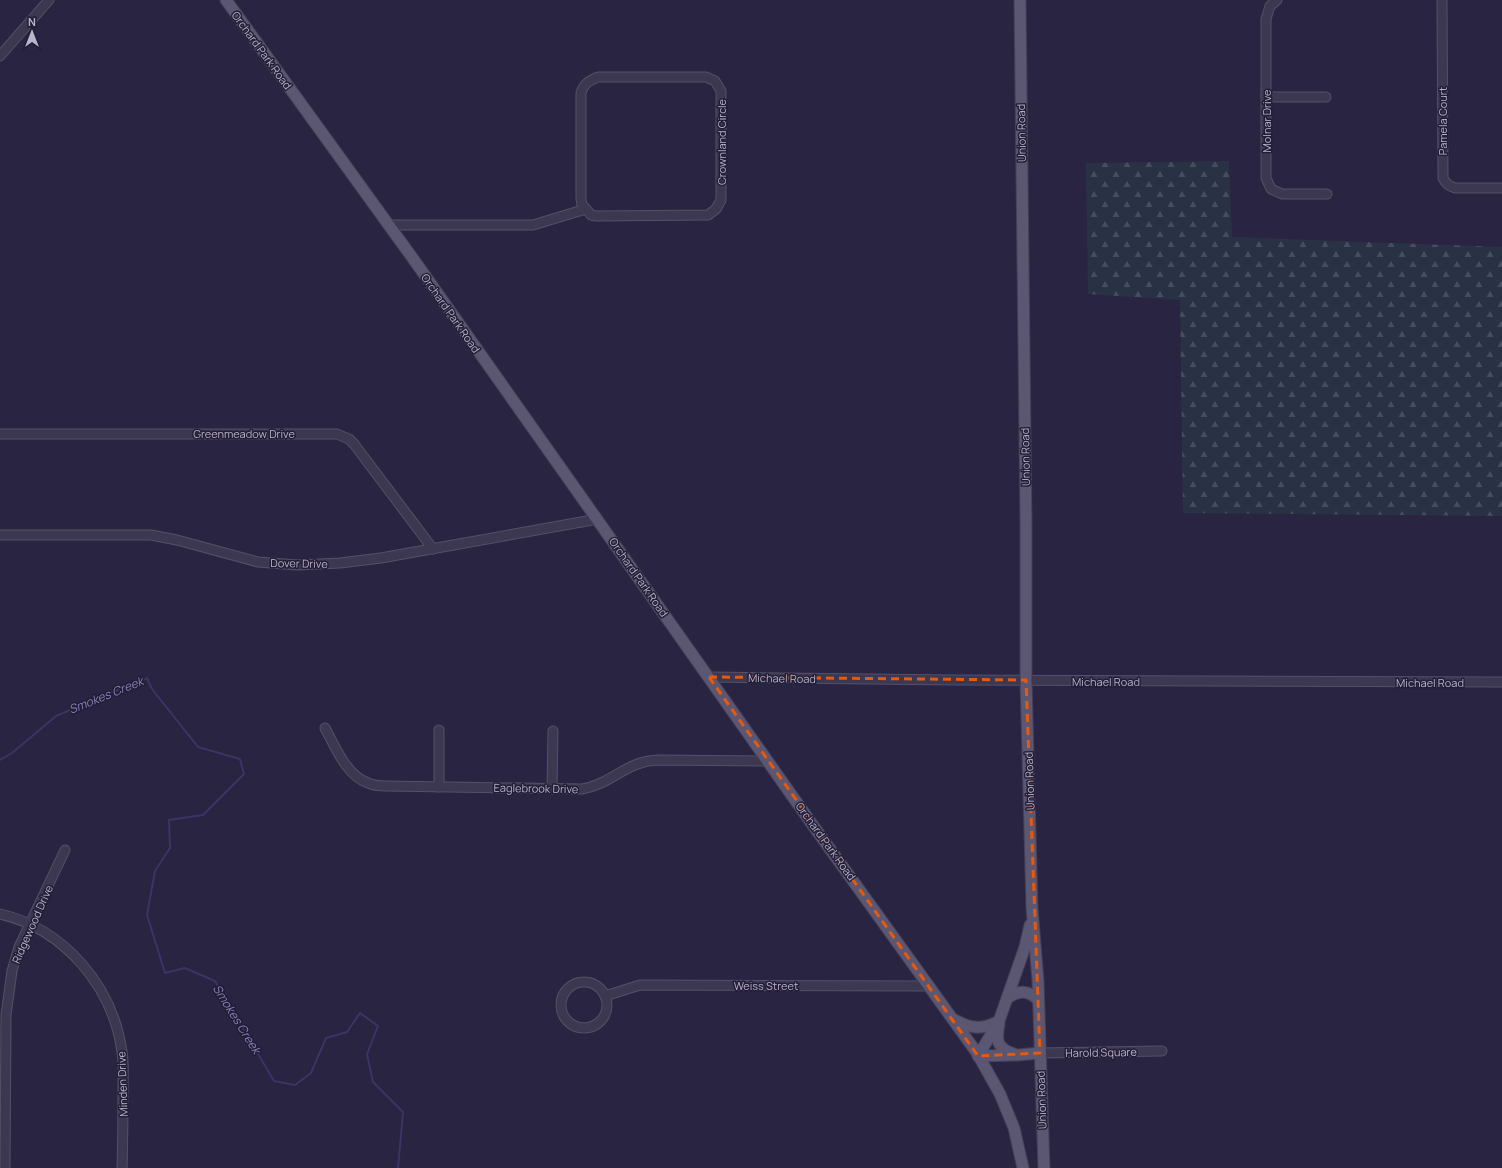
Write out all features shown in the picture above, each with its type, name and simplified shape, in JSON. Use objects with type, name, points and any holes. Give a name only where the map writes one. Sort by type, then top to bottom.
[{"type":"main road","name":"Orchard Park Road","points":[[226,0],[388,224],[978,1056],[1000,1094],[1014,1128],[1023,1168]]},
{"type":"main road","name":"Union Road","points":[[1020,0],[1026,516],[1026,680],[1032,913],[1038,1000],[1044,1168]]},
{"type":"main road","name":"Union Road","points":[[978,1056],[999,1021],[1008,998],[1026,947],[1032,913]]},
{"type":"main road","points":[[1008,998],[1014,993],[1025,992],[1033,994],[1038,1000]]},
{"type":"main road","points":[[952,1018],[964,1025],[976,1028],[988,1027],[999,1021]]},
{"type":"main road","points":[[999,1021],[997,1041],[1000,1047],[1008,1052],[1018,1055]]},
{"type":"main road","points":[[978,1056],[1040,1053]]},
{"type":"street","points":[[0,56],[49,0]]},
{"type":"street","name":"Molnar Drive","points":[[1277,0],[1270,6],[1266,19],[1266,178],[1268,184],[1276,192],[1282,194],[1327,194]]},
{"type":"street","name":"Pamela Court","points":[[1442,0],[1443,178],[1450,187],[1455,188],[1502,188]]},
{"type":"street","name":"Crownland Circle","points":[[598,77],[706,77],[715,81],[721,91],[721,200],[716,209],[708,215],[596,216],[591,215],[586,209],[582,205],[581,199],[581,92],[587,82],[598,77]]},
{"type":"street","points":[[1266,97],[1326,97]]},
{"type":"street","points":[[388,224],[533,225],[586,209]]},
{"type":"street","name":"Greenmeadow Drive","points":[[0,434],[337,434],[349,439],[354,444],[432,549]]},
{"type":"street","name":"Dover Drive","points":[[0,536],[151,535],[177,540],[258,562],[296,565],[354,562],[598,519]]},
{"type":"street","name":"Michael Road","points":[[709,677],[1502,682]]},
{"type":"street","name":"Eaglebrook Drive","points":[[325,728],[348,769],[360,780],[372,785],[582,789],[590,788],[634,764],[649,760],[768,761]]},
{"type":"street","points":[[439,730],[439,787]]},
{"type":"street","points":[[552,789],[553,731]]},
{"type":"street","name":"Ridgewood Drive","points":[[5,1168],[6,1016],[14,961],[65,850]]},
{"type":"street","name":"Minden Drive","points":[[0,914],[30,924],[55,939],[78,960],[96,981],[109,1007],[117,1030],[122,1052],[122,1168]]},
{"type":"street","points":[[583,982],[592,983],[600,988],[605,996],[607,1004],[606,1013],[601,1021],[594,1027],[585,1029],[575,1028],[568,1023],[562,1015],[560,1006],[561,997],[566,990],[574,984],[583,982]]},
{"type":"street","name":"Weiss Street","points":[[605,996],[640,985],[929,986]]},
{"type":"street","name":"Harold Square","points":[[1040,1053],[1162,1051]]},
{"type":"highlighted area","points":[[709,677],[1026,680],[1040,1053],[978,1056]]},
{"type":"green space","points":[[1229,161],[1232,237],[1502,247],[1502,516],[1183,513],[1180,300],[1088,294],[1086,163]]},
{"type":"waterway","name":"Smokes Creek","points":[[0,760],[12,753],[56,716],[147,678],[152,689],[198,747],[240,759],[244,774],[203,815],[169,820],[170,848],[155,871],[147,915],[165,973],[185,968],[215,981],[274,1081],[295,1085],[311,1073],[326,1038],[347,1032],[360,1013],[378,1026],[367,1054],[373,1082],[403,1112],[398,1168]]}]
